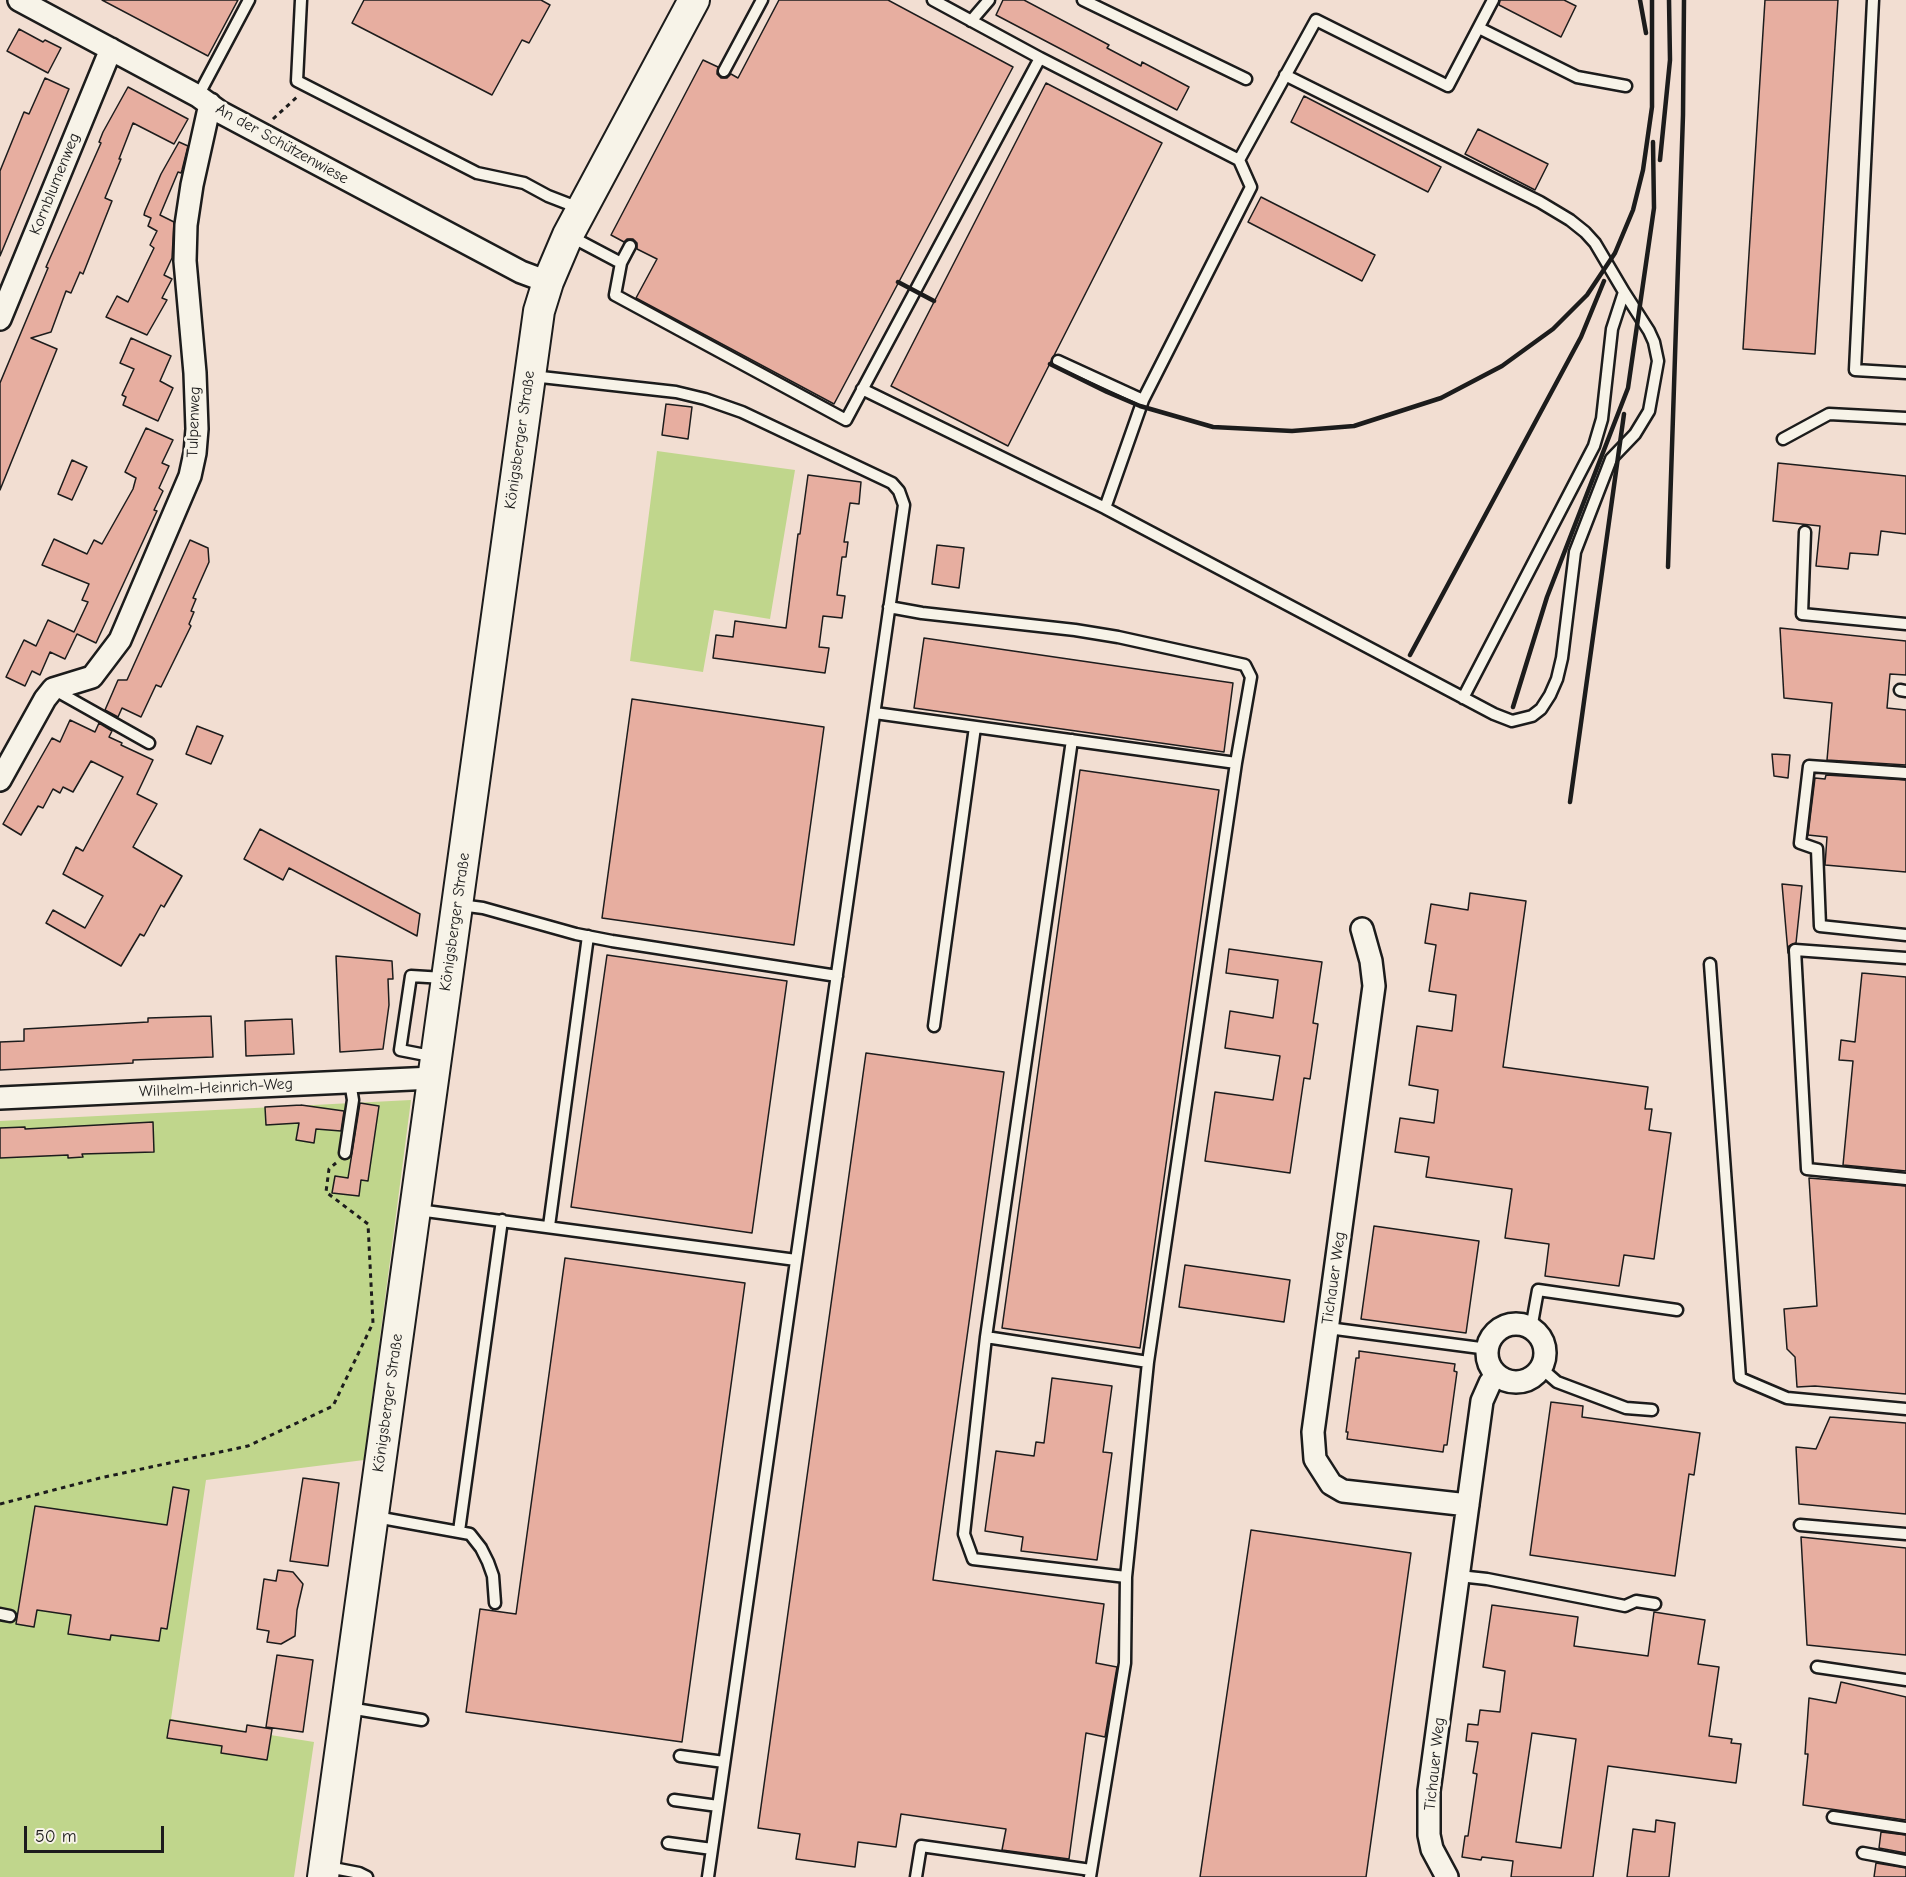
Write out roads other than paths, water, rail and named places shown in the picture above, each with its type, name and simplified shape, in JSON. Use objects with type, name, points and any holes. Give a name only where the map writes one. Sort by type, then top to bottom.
[{"type":"main road","name":"Königsberger Straße","points":[[324,1871],[539,312],[548,282],[568,235],[694,0]]},
{"type":"street","name":"An der Schützenwiese","points":[[19,0],[204,100],[220,112],[521,272],[548,282]]},
{"type":"street","name":"Kornblumenweg","points":[[0,319],[111,49]]},
{"type":"street","name":"Tulpenweg","points":[[53,689],[92,677],[120,640],[190,476],[197,429],[195,373],[185,261],[186,225],[204,100]]},
{"type":"street","points":[[3,768],[53,689]]},
{"type":"street","name":"Tichauer Weg","points":[[1362,928],[1371,961],[1374,986],[1312,1443],[1315,1459],[1331,1484],[1343,1491],[1468,1505]]},
{"type":"street","name":"Wilhelm-Heinrich-Weg","points":[[0,1098],[350,1082],[434,1068]]},
{"type":"street","points":[[1513,1325],[1531,1329],[1543,1343],[1544,1356],[1540,1368],[1532,1377],[1520,1382],[1508,1381],[1497,1375],[1488,1360],[1488,1350],[1492,1338],[1501,1329],[1513,1325]]},
{"type":"street","name":"Tichauer Weg","points":[[1447,1877],[1432,1849],[1429,1835],[1429,1791],[1482,1401],[1485,1390],[1497,1375]]},
{"type":"lane","points":[[204,100],[249,0]]},
{"type":"lane","points":[[301,0],[297,81],[477,173],[524,183],[548,196],[582,209]]},
{"type":"lane","points":[[724,71],[762,0]]},
{"type":"lane","points":[[933,0],[1040,58],[1239,160],[1251,187],[1143,400],[1105,507]]},
{"type":"lane","points":[[971,21],[989,0]]},
{"type":"lane","points":[[1083,0],[1246,79]]},
{"type":"lane","points":[[1239,160],[1316,20],[1448,86],[1493,0]]},
{"type":"lane","points":[[1873,0],[1855,370],[1906,373]]},
{"type":"lane","points":[[1479,28],[1577,77],[1626,86]]},
{"type":"lane","points":[[630,246],[621,263],[615,295],[846,420],[1040,58]]},
{"type":"lane","points":[[862,389],[1105,507],[1502,718],[1512,721],[1532,716],[1541,709],[1557,679],[1562,658],[1575,552],[1611,459],[1643,424],[1649,411],[1658,361],[1654,342],[1595,243],[1570,220],[1540,202],[1285,75]]},
{"type":"lane","points":[[568,235],[621,263]]},
{"type":"lane","points":[[1463,698],[1594,446],[1602,419],[1612,329],[1624,292]]},
{"type":"lane","points":[[1058,361],[1143,400]]},
{"type":"lane","points":[[529,375],[676,392],[705,399],[742,412],[892,483],[899,491],[903,505],[708,1877]]},
{"type":"lane","points":[[1784,439],[1829,414],[1906,418]]},
{"type":"lane","points":[[1805,532],[1802,614],[1906,624]]},
{"type":"lane","points":[[889,607],[1097,634],[1245,665],[1251,677],[1236,763],[1148,1362],[1126,1577],[1125,1663],[1091,1873],[921,1846],[916,1877]]},
{"type":"lane","points":[[53,689],[149,743]]},
{"type":"lane","points":[[874,713],[1236,763]]},
{"type":"lane","points":[[934,1026],[975,727]]},
{"type":"lane","points":[[1072,740],[986,1337],[964,1534],[973,1559],[1126,1577]]},
{"type":"lane","points":[[1906,773],[1809,766],[1800,843],[1817,849],[1820,926],[1906,934]]},
{"type":"lane","points":[[457,904],[483,908],[588,936],[837,976]]},
{"type":"lane","points":[[549,1226],[588,936]]},
{"type":"lane","points":[[1906,958],[1795,950],[1807,1169],[1906,1179]]},
{"type":"lane","points":[[1710,964],[1740,1378],[1787,1398],[1906,1408]]},
{"type":"lane","points":[[345,1153],[353,1100],[350,1082]]},
{"type":"lane","points":[[415,1209],[796,1260]]},
{"type":"lane","points":[[459,1531],[502,1220]]},
{"type":"lane","points":[[1531,1329],[1538,1290],[1677,1310]]},
{"type":"lane","points":[[1328,1328],[1488,1350]]},
{"type":"lane","points":[[986,1337],[1148,1362]]},
{"type":"lane","points":[[1540,1368],[1557,1382],[1626,1408],[1652,1410]]},
{"type":"lane","points":[[372,1516],[470,1534],[481,1548],[493,1576],[495,1603]]},
{"type":"lane","points":[[1800,1525],[1906,1534]]},
{"type":"lane","points":[[1459,1576],[1625,1606],[1636,1601],[1655,1604]]},
{"type":"lane","points":[[1817,1667],[1906,1680]]},
{"type":"lane","points":[[346,1708],[422,1720]]},
{"type":"lane","points":[[680,1756],[724,1762]]},
{"type":"lane","points":[[674,1800],[718,1806]]},
{"type":"lane","points":[[1833,1817],[1906,1828]]},
{"type":"lane","points":[[668,1843],[712,1849]]},
{"type":"lane","points":[[1863,1853],[1906,1861]]},
{"type":"lane","points":[[324,1871],[359,1873],[366,1877]]},
{"type":"railway","points":[[1640,0],[1646,33]]},
{"type":"railway","points":[[1050,364],[1140,406],[1213,427],[1292,431],[1354,426],[1441,398],[1502,366],[1553,329],[1587,295],[1615,253],[1633,210],[1643,170],[1652,107],[1652,0]]},
{"type":"railway","points":[[1660,160],[1670,60],[1669,0]]},
{"type":"railway","points":[[1668,567],[1683,115],[1684,0]]},
{"type":"railway","points":[[1513,707],[1547,597],[1628,388],[1654,208],[1653,142]]},
{"type":"railway","points":[[1410,655],[1581,337],[1604,281]]},
{"type":"railway","points":[[898,282],[934,301]]},
{"type":"railway","points":[[1570,802],[1624,414]]}]
